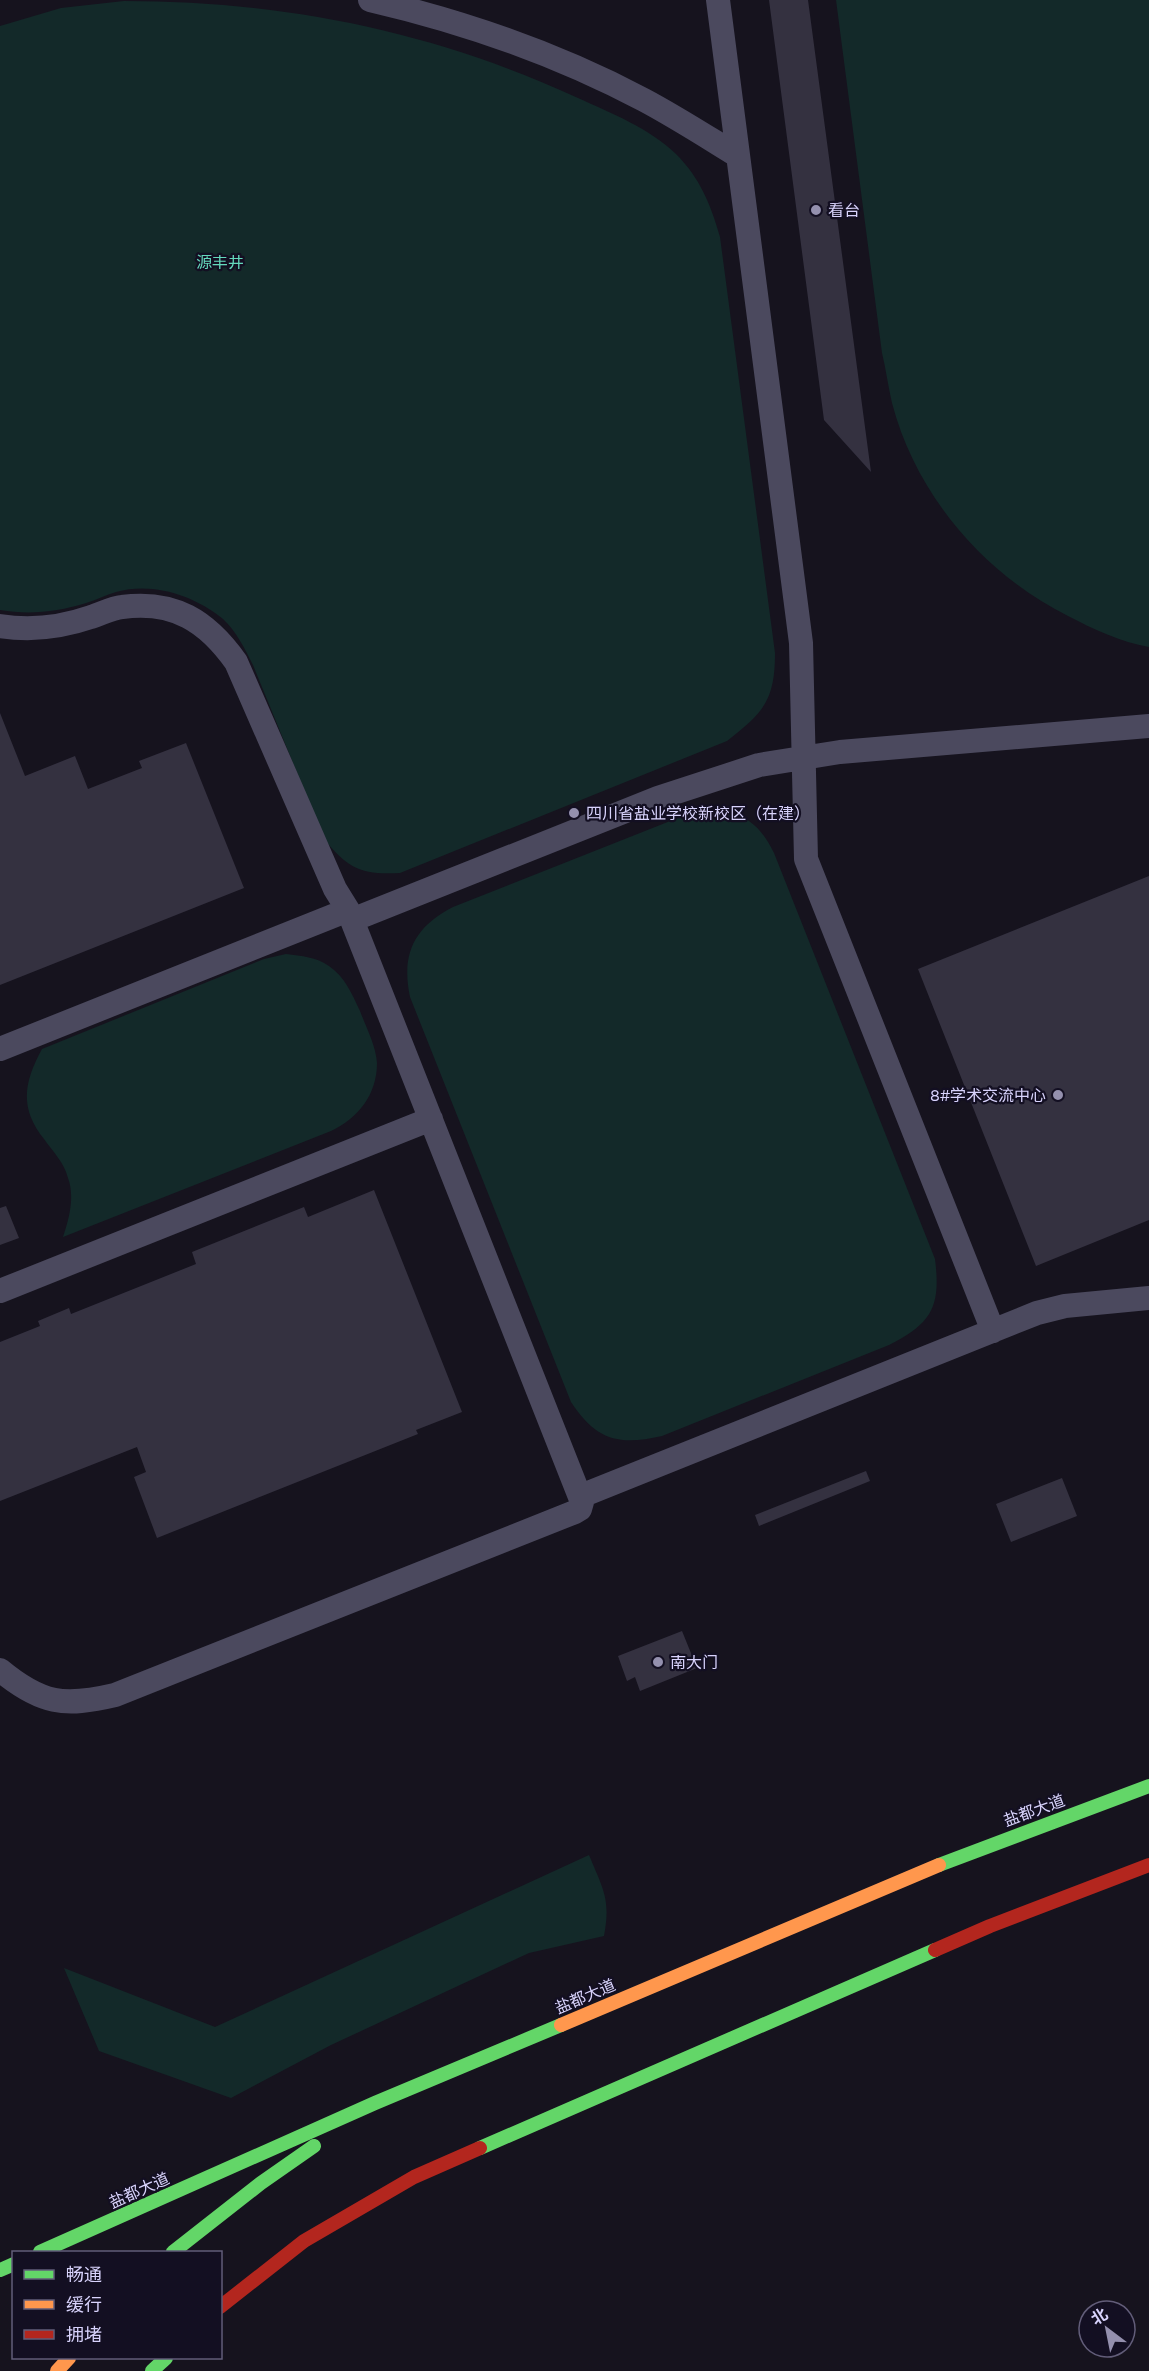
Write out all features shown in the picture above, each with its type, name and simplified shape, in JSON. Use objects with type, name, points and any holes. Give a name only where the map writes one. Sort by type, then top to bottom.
[{"type":"main road","name":"盐都大道","points":[[44,2251],[375,2103],[958,1857],[1149,1786]]},
{"type":"main road","points":[[222,2305],[304,2241],[414,2177],[990,1926],[1149,1865]]},
{"type":"main road","points":[[176,2251],[261,2183],[375,2103]]},
{"type":"main road","points":[[57,2371],[68,2359]]},
{"type":"main road","points":[[152,2371],[165,2359]]},
{"type":"lane","points":[[369,0],[483,31],[559,60],[644,100],[738,156]]},
{"type":"lane","points":[[718,0],[801,643],[806,859],[993,1331]]},
{"type":"lane","points":[[0,626],[53,628],[120,607],[144,605],[172,609],[207,628],[221,640],[236,662],[335,889],[350,915],[580,1496],[580,1509],[575,1512],[115,1695],[84,1702],[51,1701],[22,1688],[0,1670]]},
{"type":"lane","points":[[0,1049],[658,798],[759,765],[840,752],[1149,726]]},
{"type":"lane","points":[[0,1291],[431,1119]]},
{"type":"lane","points":[[580,1496],[1036,1313],[1065,1306],[1146,1304]]},
{"type":"green space","points":[[836,0],[1149,0],[1149,647],[1118,638],[1078,621],[1037,599],[1008,578],[958,528],[936,500],[918,469],[903,437],[892,403],[882,353]]},
{"type":"green space","name":"源丰井","points":[[124,1],[183,2],[299,14],[356,24],[412,38],[523,75],[603,109],[654,136],[684,163],[704,192],[720,237],[775,653],[773,683],[769,695],[758,714],[750,722],[727,741],[400,873],[375,873],[349,863],[324,839],[253,665],[232,629],[223,619],[186,597],[144,589],[116,592],[64,609],[32,612],[0,610],[0,26],[61,8]]},
{"type":"green space","points":[[718,810],[737,815],[752,823],[764,835],[774,853],[935,1259],[936,1290],[934,1302],[924,1321],[904,1337],[889,1345],[662,1436],[620,1440],[599,1432],[580,1415],[571,1402],[410,997],[407,968],[409,955],[413,943],[429,923],[453,907],[693,812]]},
{"type":"green space","points":[[286,954],[309,957],[324,963],[335,970],[351,992],[375,1050],[377,1063],[374,1085],[364,1104],[350,1119],[331,1131],[63,1237],[70,1208],[70,1185],[64,1167],[36,1128],[28,1106],[28,1084],[42,1049],[264,959]]},
{"type":"green space","points":[[589,1855],[602,1886],[606,1903],[604,1936],[529,1953],[331,2045],[231,2098],[99,2051],[64,1968],[215,2027]]},
{"type":"building","name":"看台","points":[[769,0],[808,0],[871,472],[824,420]]},
{"type":"building","points":[[0,713],[25,776],[75,756],[88,789],[142,768],[139,761],[186,743],[244,888],[0,985]]},
{"type":"building","name":"8#学术交流中心","points":[[1149,876],[1149,1220],[1036,1266],[918,969]]},
{"type":"building","points":[[374,1190],[462,1412],[416,1430],[418,1434],[157,1538],[134,1477],[146,1472],[137,1447],[0,1501],[0,1342],[40,1326],[38,1321],[69,1308],[71,1314],[196,1264],[192,1252],[304,1207],[308,1217]]},
{"type":"building","points":[[6,1206],[19,1238],[0,1245],[0,1208]]},
{"type":"building","points":[[866,1471],[870,1481],[759,1526],[755,1515]]},
{"type":"building","points":[[1062,1478],[1077,1516],[1011,1542],[996,1504]]},
{"type":"building","name":"南大门","points":[[682,1631],[697,1668],[640,1691],[635,1677],[627,1681],[618,1656]]},
{"type":"traffic: fast","points":[[939,1865],[1149,1786]]},
{"type":"traffic: fast","points":[[480,2148],[935,1950]]},
{"type":"traffic: fast","points":[[42,2251],[375,2103],[561,2025]]},
{"type":"traffic: fast","points":[[174,2251],[261,2183],[314,2146]]},
{"type":"traffic: fast","points":[[0,2270],[12,2265]]},
{"type":"traffic: fast","points":[[152,2371],[165,2359]]},
{"type":"traffic: slow","points":[[561,2025],[939,1865]]},
{"type":"traffic: slow","points":[[57,2371],[68,2359]]},
{"type":"traffic: jam","points":[[935,1950],[990,1926],[1149,1865]]},
{"type":"traffic: jam","points":[[222,2305],[304,2241],[414,2177],[480,2148]]},
{"type":"place","name":"看台","points":[[816,210]]},
{"type":"place","name":"四川省盐业学校新校区（在建）","points":[[574,813]]},
{"type":"place","name":"8#学术交流中心","points":[[1058,1095]]},
{"type":"place","name":"南大门","points":[[658,1662]]}]
